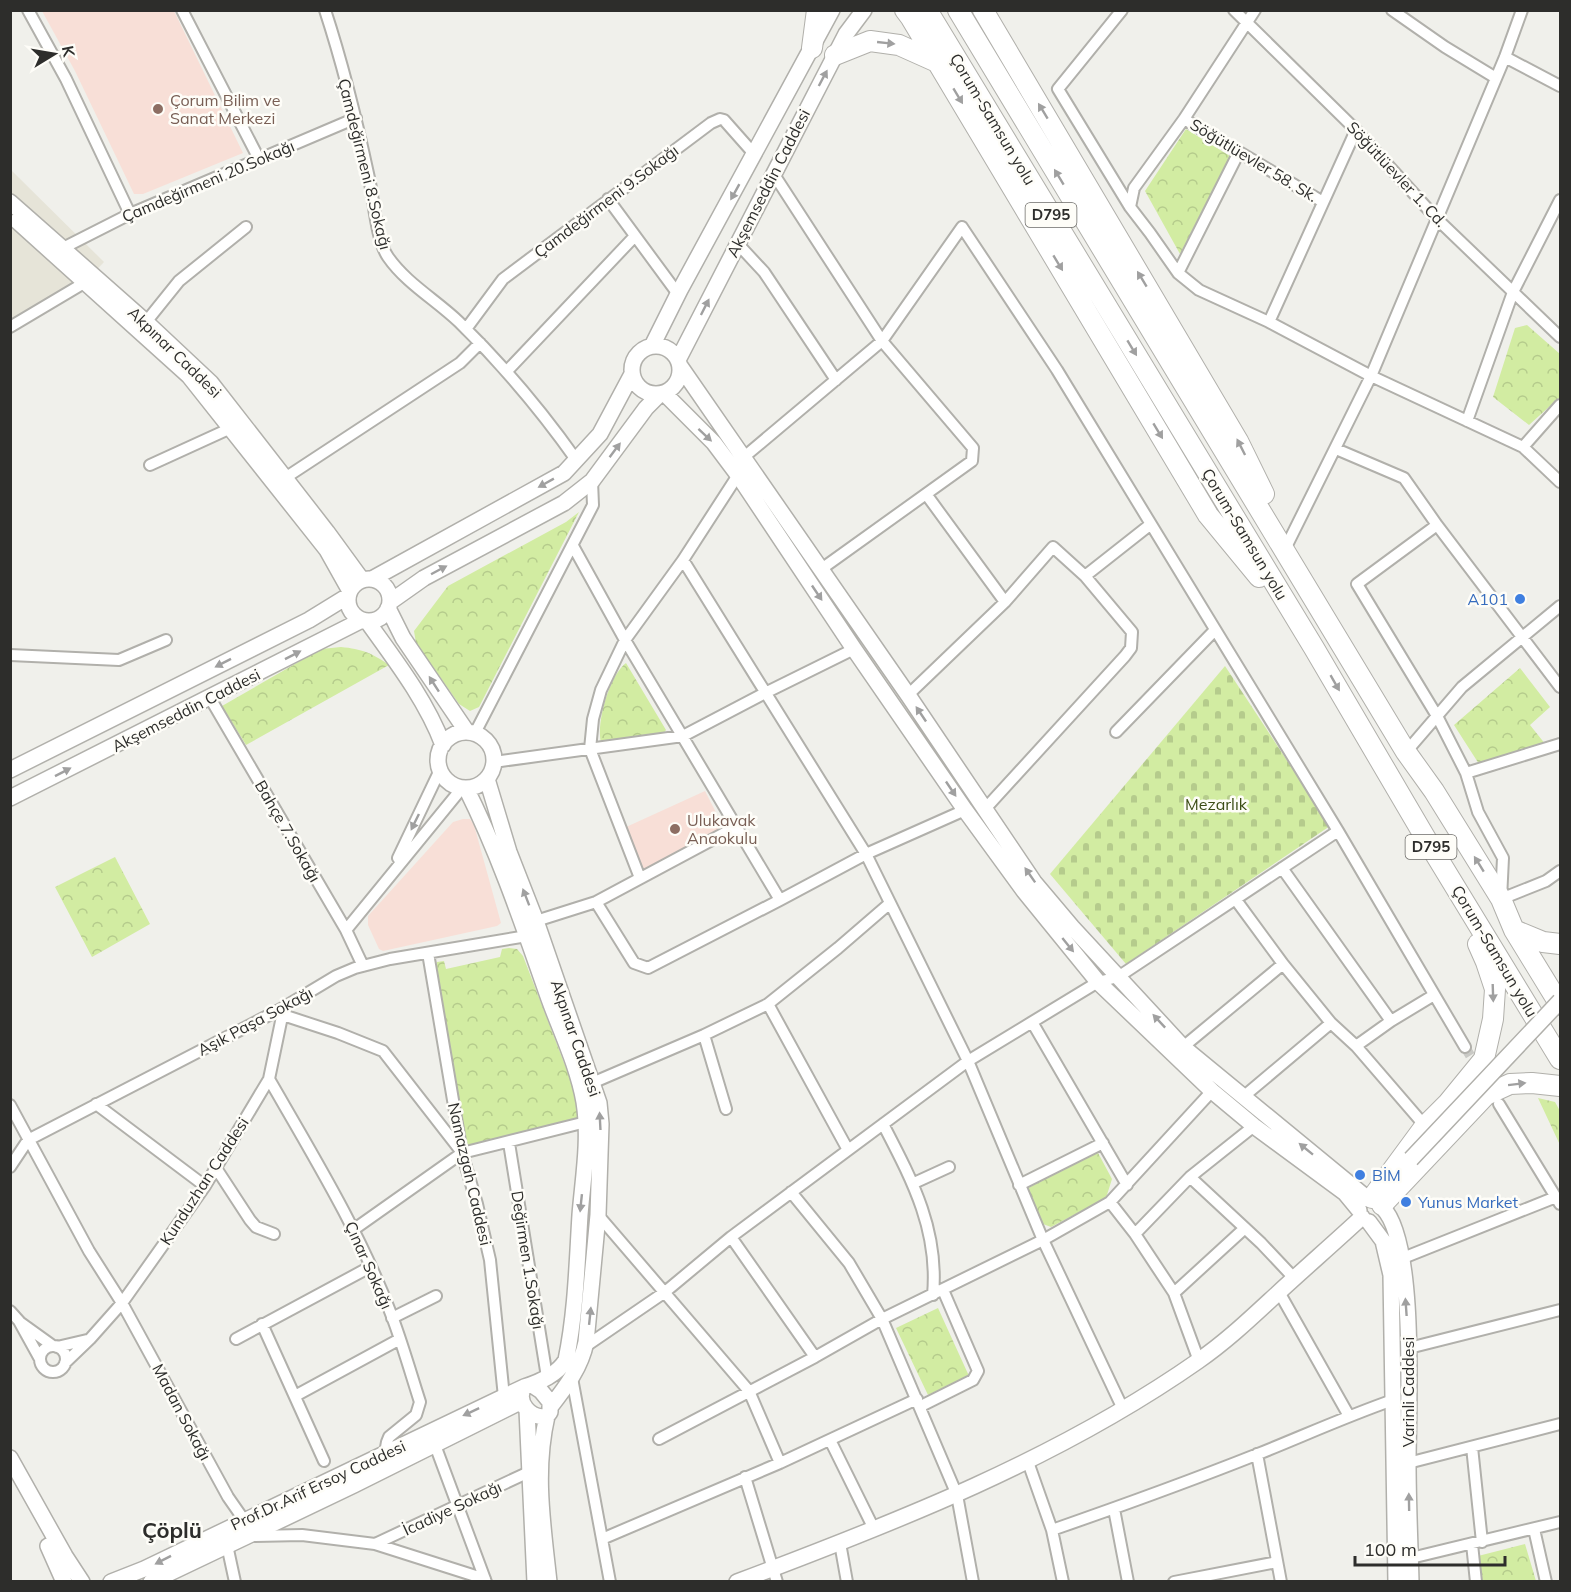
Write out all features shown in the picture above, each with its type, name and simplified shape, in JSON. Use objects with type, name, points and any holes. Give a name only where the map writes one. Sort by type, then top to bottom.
[{"type":"highway","points":[[812,48],[817,10]]},
{"type":"highway","points":[[905,10],[1208,515],[1305,633]]},
{"type":"highway","name":"Çorum-Samsun yolu","points":[[927,10],[1560,1059]]},
{"type":"highway","name":"Çorum-Samsun yolu","points":[[958,10],[1406,752],[1434,791],[1501,899],[1514,930],[1560,1003]]},
{"type":"highway","points":[[983,10],[1238,441],[1322,612]]},
{"type":"highway","points":[[835,55],[870,41],[899,45],[938,62]]},
{"type":"highway","points":[[1372,1207],[1425,1126],[1448,1103],[1484,1059],[1493,1019],[1495,989],[1486,962],[1429,844]]},
{"type":"highway","points":[[1514,930],[1543,942],[1560,944]]},
{"type":"highway","points":[[1372,1207],[1486,1095],[1510,1084],[1532,1083],[1560,1086]]},
{"type":"street","points":[[28,10],[66,79],[130,214]]},
{"type":"street","points":[[182,10],[259,159]]},
{"type":"street","name":"Çamdeğirmeni 8.Sokağı","points":[[325,10],[356,118],[381,240],[387,256],[466,329],[507,371],[550,423],[577,461]]},
{"type":"street","name":"Akşemseddin Caddesi","points":[[652,346],[832,10]]},
{"type":"street","name":"Akşemseddin Caddesi","points":[[679,363],[773,172],[846,34],[864,10]]},
{"type":"street","points":[[1122,10],[1058,89],[1130,207],[1178,273],[1199,290],[1269,322],[1371,376],[1523,447],[1560,482]]},
{"type":"street","name":"Söğütlüevler 1. Cd.","points":[[1234,10],[1356,130],[1436,218],[1560,337]]},
{"type":"street","points":[[1130,207],[1134,188],[1184,119],[1255,10]]},
{"type":"street","points":[[1392,10],[1445,47],[1496,78]]},
{"type":"street","points":[[1288,543],[1371,376],[1505,57],[1522,10]]},
{"type":"street","points":[[1505,57],[1560,86]]},
{"type":"street","name":"Çamdeğirmeni 20.Sokağı","points":[[63,248],[130,214],[356,118]]},
{"type":"street","name":"Çamdeğirmeni 9.Sokağı","points":[[466,329],[503,279],[711,123],[720,119],[724,120],[755,155]]},
{"type":"street","name":"Söğütlüevler 58. Sk.","points":[[1184,119],[1323,202]]},
{"type":"street","points":[[1269,322],[1356,130]]},
{"type":"street","points":[[1178,273],[1239,152]]},
{"type":"street","points":[[773,172],[882,341],[973,448],[972,461],[820,570]]},
{"type":"street","points":[[608,199],[678,294]]},
{"type":"street","points":[[1467,421],[1513,292],[1560,200]]},
{"type":"street","name":"Akpınar Caddesi","points":[[10,202],[146,322],[211,383],[367,579]]},
{"type":"street","name":"Akpınar Caddesi","points":[[10,215],[189,376],[327,550],[349,593]]},
{"type":"street","points":[[146,322],[179,281],[246,227]]},
{"type":"street","points":[[744,457],[882,341],[962,227],[1057,370],[1338,831],[1465,1047]]},
{"type":"street","points":[[507,371],[635,236]]},
{"type":"street","points":[[737,243],[764,272],[836,380]]},
{"type":"street","points":[[10,327],[84,283]]},
{"type":"street","points":[[285,478],[460,363],[480,343]]},
{"type":"street","points":[[662,393],[654,394],[642,390],[632,374],[633,361],[636,356],[652,346],[664,347],[675,354],[1034,882],[1072,927],[1183,1047],[1372,1207]]},
{"type":"street","points":[[364,620],[382,616],[389,605],[424,578],[564,503],[592,481],[646,408],[677,382],[679,363]]},
{"type":"street","points":[[443,745],[435,724],[398,665],[364,620],[352,613],[348,602],[349,593],[367,579],[564,473],[600,434],[632,374]]},
{"type":"street","points":[[662,393],[714,443],[738,475],[854,650],[965,810],[1024,891],[1098,982],[1212,1091],[1254,1126],[1345,1192],[1372,1207]]},
{"type":"street","points":[[1523,447],[1560,405]]},
{"type":"street","points":[[150,465],[231,428]]},
{"type":"street","points":[[1336,449],[1404,478],[1560,687]]},
{"type":"street","points":[[640,878],[590,749],[593,719],[601,690],[625,639],[683,560],[738,475]]},
{"type":"street","points":[[471,732],[593,505],[592,481]]},
{"type":"street","points":[[926,494],[1005,602]]},
{"type":"street","points":[[1085,576],[1151,524]]},
{"type":"street","points":[[1437,525],[1357,584],[1437,716],[1466,773],[1478,812],[1503,858],[1501,899],[1546,881],[1560,871]]},
{"type":"street","points":[[573,546],[625,639],[780,900]]},
{"type":"street","points":[[908,695],[1005,602],[1053,547],[1085,576],[1132,632],[1131,648],[985,808]]},
{"type":"street","points":[[683,560],[866,854],[968,1060],[1042,1240],[1123,1409]]},
{"type":"street","points":[[367,579],[384,584],[390,596],[389,605],[403,638],[471,732]]},
{"type":"street","name":"Akşemseddin Caddesi","points":[[10,770],[309,620],[349,593]]},
{"type":"street","points":[[1406,752],[1462,687],[1560,606]]},
{"type":"street","name":"Akşemseddin Caddesi","points":[[10,798],[364,620]]},
{"type":"street","points":[[1116,732],[1215,630]]},
{"type":"street","points":[[10,655],[119,660],[166,639]]},
{"type":"street","points":[[494,762],[683,736],[854,650]]},
{"type":"street","name":"Bahçe 7.Sokağı","points":[[210,698],[346,930],[363,966]]},
{"type":"street","points":[[471,732],[483,737],[490,744],[494,753],[494,762],[487,779],[474,787],[464,788],[449,782],[440,770],[438,761],[443,745],[449,738],[458,733],[471,732]]},
{"type":"street","points":[[1466,773],[1560,744]]},
{"type":"street","points":[[390,875],[440,770]]},
{"type":"street","name":"Akpınar Caddesi","points":[[487,779],[509,852],[536,921],[599,1103],[601,1124],[598,1215],[586,1346],[572,1378],[549,1411],[539,1467],[540,1506],[549,1581]]},
{"type":"street","points":[[346,930],[464,788]]},
{"type":"street","name":"Akpınar Caddesi","points":[[464,788],[486,827],[527,936],[576,1075],[586,1122],[583,1185],[566,1360],[561,1369],[547,1377],[527,1396]]},
{"type":"street","points":[[596,902],[634,963],[648,968],[866,854],[965,810]]},
{"type":"street","points":[[536,921],[596,902],[736,827]]},
{"type":"street","points":[[586,1346],[665,1292],[791,1192],[968,1060],[1098,982],[1118,977],[1338,831]]},
{"type":"street","points":[[1282,868],[1391,1021]]},
{"type":"street","points":[[1236,900],[1283,964],[1331,1023],[1356,1046],[1425,1126]]},
{"type":"street","points":[[592,1083],[704,1035],[768,1004],[889,904]]},
{"type":"street","name":"Aşık Paşa Sokağı","points":[[10,1167],[28,1140],[283,1011],[336,976],[363,966],[527,936]]},
{"type":"street","name":"Namazgah Caddesi","points":[[428,953],[462,1153],[490,1260],[504,1397]]},
{"type":"street","points":[[1183,1047],[1283,964]]},
{"type":"street","points":[[1356,1046],[1434,995]]},
{"type":"street","points":[[737,1581],[775,1575],[840,1543],[957,1495],[1028,1462],[1123,1409],[1199,1361],[1241,1327],[1372,1207],[1412,1160],[1560,1003]]},
{"type":"street","points":[[768,1004],[848,1150]]},
{"type":"street","points":[[283,1011],[383,1051],[462,1153]]},
{"type":"street","name":"Kunduzhan Caddesi","points":[[64,1363],[90,1339],[122,1303],[205,1186],[268,1079],[283,1011]]},
{"type":"street","points":[[1032,1022],[1127,1185]]},
{"type":"street","points":[[1243,1097],[1331,1023]]},
{"type":"street","points":[[704,1035],[726,1109]]},
{"type":"street","name":"Çınar Sokağı","points":[[268,1079],[335,1194],[353,1230],[392,1318],[420,1402],[416,1415],[389,1437],[386,1453]]},
{"type":"street","points":[[659,1439],[882,1319],[1042,1240],[1110,1202],[1212,1091]]},
{"type":"street","name":"Madan Sokağı","points":[[10,1104],[89,1251],[122,1303],[223,1487],[244,1520]]},
{"type":"street","points":[[96,1104],[205,1186]]},
{"type":"street","points":[[1403,1258],[1558,1200],[1498,1104]]},
{"type":"street","points":[[353,1230],[462,1153],[586,1122]]},
{"type":"street","points":[[602,1539],[972,1380],[978,1371],[938,1293],[928,1224],[914,1183],[884,1124]]},
{"type":"street","points":[[1135,1234],[1190,1177],[1254,1126]]},
{"type":"street","name":"Değirmen 1.Sokağı","points":[[509,1143],[547,1377]]},
{"type":"street","points":[[1020,1185],[1103,1143]]},
{"type":"street","points":[[914,1183],[949,1167]]},
{"type":"street","points":[[216,1168],[256,1227],[274,1234]]},
{"type":"street","points":[[1190,1177],[1294,1278]]},
{"type":"street","points":[[791,1192],[849,1263],[882,1319],[957,1495],[973,1581]]},
{"type":"street","points":[[1110,1202],[1135,1234],[1174,1293],[1199,1361]]},
{"type":"street","name":"Varinli Caddesi","points":[[1372,1207],[1390,1215],[1395,1225],[1403,1258],[1409,1348],[1408,1463],[1411,1581]]},
{"type":"street","name":"Varinli Caddesi","points":[[1372,1207],[1391,1275],[1396,1581]]},
{"type":"street","points":[[598,1215],[749,1391],[780,1463]]},
{"type":"street","points":[[1174,1293],[1245,1228]]},
{"type":"street","points":[[731,1238],[815,1357]]},
{"type":"street","points":[[236,1338],[370,1267]]},
{"type":"street","points":[[1279,1292],[1349,1416]]},
{"type":"street","points":[[392,1318],[436,1296]]},
{"type":"street","points":[[1409,1348],[1560,1310]]},
{"type":"street","points":[[10,1311],[19,1321],[64,1353],[64,1363],[57,1371],[49,1372],[42,1367],[19,1321]]},
{"type":"street","points":[[262,1324],[324,1461]]},
{"type":"street","points":[[40,1359],[45,1348],[90,1339]]},
{"type":"street","points":[[295,1396],[400,1339]]},
{"type":"street","points":[[572,1378],[610,1581]]},
{"type":"street","points":[[527,1396],[547,1396],[549,1411],[539,1418],[527,1396]]},
{"type":"street","points":[[527,1396],[535,1581]]},
{"type":"street","name":"Prof.Dr.Arif Ersoy Caddesi","points":[[111,1581],[144,1569],[504,1397],[527,1396]]},
{"type":"street","name":"Prof.Dr.Arif Ersoy Caddesi","points":[[151,1581],[435,1445],[527,1396]]},
{"type":"street","points":[[1052,1530],[1114,1509],[1393,1400]]},
{"type":"street","points":[[1408,1463],[1560,1424]]},
{"type":"street","points":[[830,1440],[874,1529]]},
{"type":"street","points":[[435,1445],[485,1580]]},
{"type":"street","points":[[1472,1447],[1477,1543],[1476,1581]]},
{"type":"street","points":[[1257,1454],[1281,1581]]},
{"type":"street","points":[[10,1458],[65,1556],[82,1581]]},
{"type":"street","points":[[1028,1462],[1052,1530],[1063,1581]]},
{"type":"street","name":"İcadiye Sokağı","points":[[375,1544],[529,1472]]},
{"type":"street","points":[[745,1477],[775,1575]]},
{"type":"street","points":[[10,1478],[50,1550],[64,1581]]},
{"type":"street","points":[[1114,1509],[1128,1581]]},
{"type":"street","points":[[1410,1558],[1560,1522]]},
{"type":"street","points":[[1534,1529],[1546,1581]]},
{"type":"street","points":[[246,1536],[302,1535],[375,1544],[485,1580]]},
{"type":"street","points":[[840,1543],[847,1581]]},
{"type":"street","points":[[227,1545],[235,1581]]},
{"type":"street","points":[[1174,1581],[1277,1562]]},
{"type":"shaded area","name":"Çorum Bilim ve Sanat Merkezi","points":[[42,11],[174,11],[243,153],[143,194],[134,194],[75,71]]},
{"type":"shaded area","points":[[10,169],[104,262],[84,283],[10,330]]},
{"type":"shaded area","name":"Ulukavak Anaokulu","points":[[705,791],[725,830],[652,867],[640,869],[624,828]]},
{"type":"shaded area","points":[[470,819],[474,825],[501,923],[497,926],[383,951],[379,949],[368,925],[368,916],[453,822]]},
{"type":"green space","points":[[1186,129],[1230,156],[1180,254],[1145,191]]},
{"type":"green space","points":[[1527,325],[1560,354],[1560,397],[1529,425],[1493,397],[1515,328]]},
{"type":"green space","points":[[579,512],[479,707],[470,711],[459,704],[416,643],[414,631],[448,586],[566,522]]},
{"type":"green space","points":[[341,647],[366,652],[389,665],[246,745],[222,706],[321,649]]},
{"type":"green space","points":[[626,663],[666,730],[663,734],[601,743],[600,724],[605,700],[614,678]]},
{"type":"green space","name":"Mezarlık","points":[[1225,666],[1330,826],[1126,964],[1050,874]]},
{"type":"green space","points":[[1520,668],[1550,707],[1530,725],[1546,745],[1479,764],[1454,725]]},
{"type":"green space","points":[[115,857],[150,924],[92,957],[55,887]]},
{"type":"green space","points":[[502,949],[517,949],[523,956],[573,1086],[580,1119],[467,1146],[434,973],[437,962],[444,961],[446,969],[500,957]]},
{"type":"green space","points":[[1538,1098],[1555,1102],[1560,1111],[1560,1145]]},
{"type":"green space","points":[[1097,1151],[1112,1179],[1106,1198],[1051,1227],[1043,1224],[1028,1188]]},
{"type":"green space","points":[[938,1308],[969,1376],[928,1395],[896,1328]]},
{"type":"green space","points":[[1525,1544],[1536,1581],[1482,1581],[1478,1556]]},
{"type":"tunnel","points":[[1465,1047],[1479,1070]]},
{"type":"place","name":"Çorum Bilim ve Sanat Merkezi","points":[[158,109]]},
{"type":"place","name":"A101","points":[[1520,599]]},
{"type":"place","name":"Ulukavak Anaokulu","points":[[675,829]]},
{"type":"place","name":"BİM","points":[[1360,1175]]},
{"type":"place","name":"Yunus Market","points":[[1406,1202]]},
{"type":"district","name":"Çöplü","points":[[172,1530]]}]
